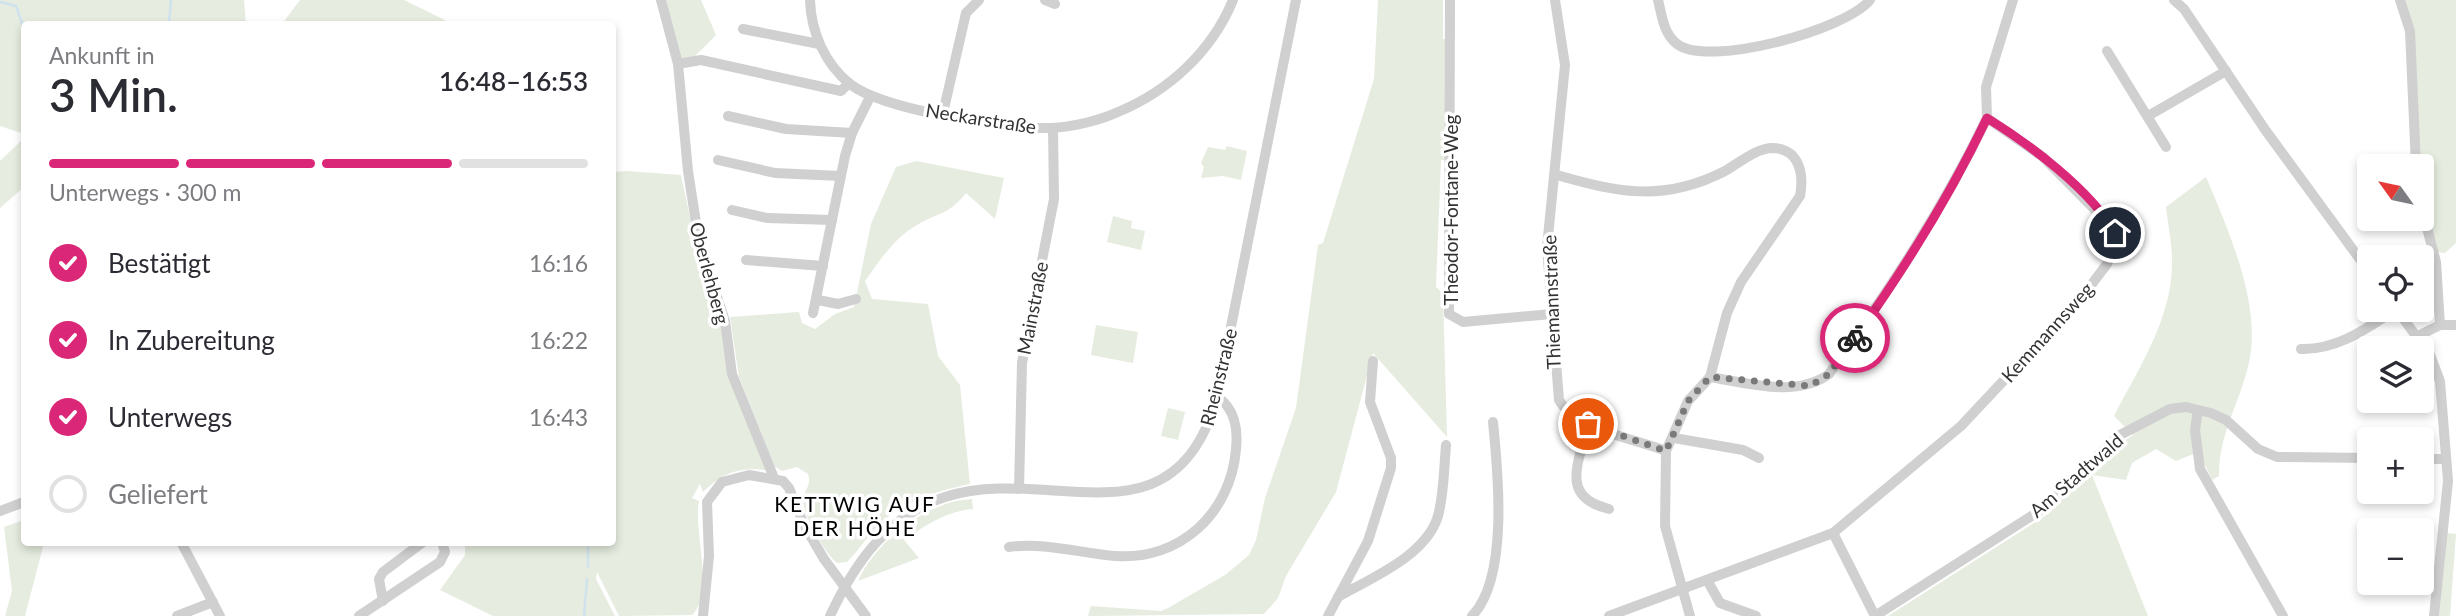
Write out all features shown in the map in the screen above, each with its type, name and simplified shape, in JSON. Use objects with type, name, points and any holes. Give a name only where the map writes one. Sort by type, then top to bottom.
[{"type":"street","name":"Oberlehberg","points":[[661,0],[678,64],[688,171],[699,242],[725,321],[732,374],[774,478]]},
{"type":"street","name":"Neckarstraße","points":[[810,0],[819,44],[849,83],[870,97],[996,123],[1053,128],[1117,113],[1149,97],[1184,72],[1202,53],[1233,0]]},
{"type":"street","points":[[943,113],[966,13],[979,0]]},
{"type":"street","name":"Rheinstraße","points":[[830,616],[843,587],[865,554],[903,518],[945,497],[968,492],[1019,489],[1102,495],[1122,493],[1148,485],[1168,473],[1191,453],[1206,430],[1217,397],[1296,0]]},
{"type":"street","name":"Theodor-Fontane-Weg","points":[[1450,0],[1449,314],[1464,322],[1552,314]]},
{"type":"street","name":"Thiemannstraße","points":[[1555,0],[1566,65],[1557,175],[1547,247],[1559,400],[1564,410],[1588,424],[1666,451]]},
{"type":"street","points":[[1658,0],[1670,37],[1678,45],[1703,52],[1739,49],[1819,28],[1849,16],[1870,0]]},
{"type":"street","points":[[1710,377],[1797,387],[1810,386],[1829,374],[1903,269],[1947,197],[1987,118],[1986,87],[2013,0]]},
{"type":"street","points":[[2175,0],[2184,9],[2266,131],[2357,255]]},
{"type":"street","points":[[2400,0],[2410,32],[2415,154]]},
{"type":"street","points":[[743,29],[819,44]]},
{"type":"street","points":[[2106,51],[2166,147]]},
{"type":"street","points":[[678,64],[701,60],[841,91],[849,83]]},
{"type":"street","points":[[2148,116],[2226,71]]},
{"type":"street","points":[[813,313],[818,300],[840,176],[852,132],[870,97]]},
{"type":"street","points":[[728,116],[786,128],[852,132]]},
{"type":"street","name":"Kemmannsweg","points":[[1609,616],[1833,533],[1930,455],[1961,426],[2082,297],[2116,248],[2118,240],[2111,226],[2072,183],[2043,157],[1987,118]]},
{"type":"street","name":"Mainstraße","points":[[1019,489],[1020,384],[1026,335],[1054,199],[1053,128]]},
{"type":"street","points":[[1557,175],[1634,193],[1693,185],[1762,149],[1784,150],[1798,162],[1803,182],[1800,196],[1741,282],[1727,313],[1710,377],[1688,401],[1666,451],[1665,526],[1690,616]]},
{"type":"street","points":[[718,160],[775,173],[840,176]]},
{"type":"street","points":[[732,210],[767,218],[832,220]]},
{"type":"street","points":[[2428,231],[2436,262],[2440,325]]},
{"type":"street","points":[[746,260],[823,265]]},
{"type":"street","points":[[818,300],[838,304],[856,299]]},
{"type":"street","points":[[2301,349],[2321,350],[2352,337],[2376,322]]},
{"type":"street","points":[[2418,336],[2440,325],[2456,325]]},
{"type":"street","points":[[1328,616],[1368,541],[1391,468],[1391,458],[1370,402],[1373,361]]},
{"type":"street","points":[[2434,365],[2440,381],[2446,459],[2452,484],[2434,616]]},
{"type":"street","points":[[1009,547],[1031,544],[1134,556],[1154,553],[1192,535],[1207,522],[1220,502],[1235,465],[1237,443],[1231,411],[1217,397]]},
{"type":"street","name":"Am Stadtwald","points":[[1875,616],[2044,508],[2118,436],[2170,409],[2198,410],[2226,420],[2258,449],[2277,457],[2357,458]]},
{"type":"street","points":[[2198,410],[2195,430],[2200,469],[2283,616]]},
{"type":"street","points":[[1475,615],[1493,575],[1497,549],[1493,422]]},
{"type":"street","points":[[1588,424],[1576,486],[1590,505],[1609,509]]},
{"type":"street","points":[[1674,438],[1743,450],[1759,458]]},
{"type":"street","points":[[1338,597],[1409,554],[1430,531],[1438,514],[1446,445]]},
{"type":"street","points":[[2434,459],[2446,459]]},
{"type":"street","points":[[703,616],[707,598],[709,556],[706,510],[710,495],[722,482],[749,474],[774,478],[793,485],[804,525],[843,587],[866,616]]},
{"type":"street","points":[[0,511],[21,503]]},
{"type":"street","points":[[1833,533],[1875,616]]},
{"type":"street","points":[[183,546],[220,616]]},
{"type":"street","points":[[383,601],[379,579],[383,572],[418,546]]},
{"type":"street","points":[[359,616],[440,562],[445,552],[443,546]]},
{"type":"street","points":[[1707,580],[1720,603],[1756,616]]},
{"type":"street","points":[[177,616],[213,602]]},
{"type":"shaded area","points":[[0,0],[244,0],[246,21],[21,21],[21,133],[0,126]]},
{"type":"shaded area","points":[[300,0],[404,0],[445,21],[284,21]]},
{"type":"shaded area","points":[[666,0],[701,0],[716,35],[694,57],[681,59]]},
{"type":"shaded area","points":[[1378,0],[1443,0],[1443,39],[1446,39],[1446,160],[1441,160],[1436,287],[1443,293],[1447,437],[1373,353],[1336,492],[1286,576],[1278,598],[1264,614],[1088,616],[1091,606],[1161,611],[1225,575],[1249,555],[1256,540],[1265,498],[1296,408],[1318,245],[1323,243],[1374,79]]},
{"type":"shaded area","points":[[2404,0],[2456,0],[2456,243],[2445,253],[2437,252],[2430,231],[2434,231],[2434,154],[2420,154]]},
{"type":"shaded area","points":[[21,141],[21,190],[0,208],[0,161]]},
{"type":"shaded area","points":[[1227,146],[1247,151],[1241,180],[1223,176],[1201,178],[1204,167],[1201,163],[1208,147],[1225,150]]},
{"type":"shaded area","points":[[916,161],[1004,178],[995,219],[966,193],[948,210],[917,225],[902,236],[865,281],[872,299],[928,304],[938,356],[960,385],[970,484],[914,501],[879,525],[847,562],[837,563],[821,543],[806,514],[803,500],[809,482],[808,474],[797,467],[782,471],[774,466],[739,377],[730,317],[799,312],[802,323],[815,329],[835,314],[854,307],[871,224],[896,167]]},
{"type":"shaded area","points":[[616,172],[681,175],[696,245],[721,323],[726,364],[766,470],[732,473],[717,480],[703,492],[700,484],[692,498],[699,501],[703,577],[699,605],[692,615],[619,616],[597,572],[596,579],[615,616],[493,616],[440,590],[465,555],[465,546],[616,546]]},
{"type":"shaded area","points":[[2206,177],[2240,266],[2252,335],[2247,372],[2222,445],[2219,476],[2212,480],[2201,451],[2176,461],[2156,449],[2132,463],[2126,480],[2092,475],[2148,616],[1888,616],[2048,514],[2110,450],[2133,435],[2114,416],[2153,341],[2167,302],[2172,260],[2166,207]]},
{"type":"shaded area","points":[[1113,216],[1132,221],[1131,228],[1145,231],[1141,250],[1107,242]]},
{"type":"shaded area","points":[[1096,325],[1138,332],[1133,363],[1091,355]]},
{"type":"shaded area","points":[[1168,408],[1185,412],[1178,440],[1161,436]]},
{"type":"shaded area","points":[[972,499],[973,509],[945,516],[904,540],[919,558],[858,581],[877,552],[905,526],[938,507]]},
{"type":"shaded area","points":[[21,521],[21,546],[43,546],[25,616],[5,616],[12,591],[4,527]]},
{"type":"shaded area","points":[[2447,533],[2456,534],[2450,616],[2439,616]]},
{"type":"waterway","points":[[169,21],[171,0]]},
{"type":"waterway","points":[[0,2],[16,6],[21,21]]},
{"type":"waterway","points":[[588,546],[588,567]]},
{"type":"waterway","points":[[584,616],[587,579]]},
{"type":"way so far","points":[[1588,424],[1666,451],[1688,401],[1704,387],[1710,377],[1758,384],[1810,386],[1829,374],[1855,338]]},
{"type":"district","name":"KETTWIG AUF DER HÖHE","points":[[855,515]]},
{"type":"route","points":[[1855,338],[1903,269],[1941,207],[1987,118],[2016,136],[2072,183],[2115,233]]}]
